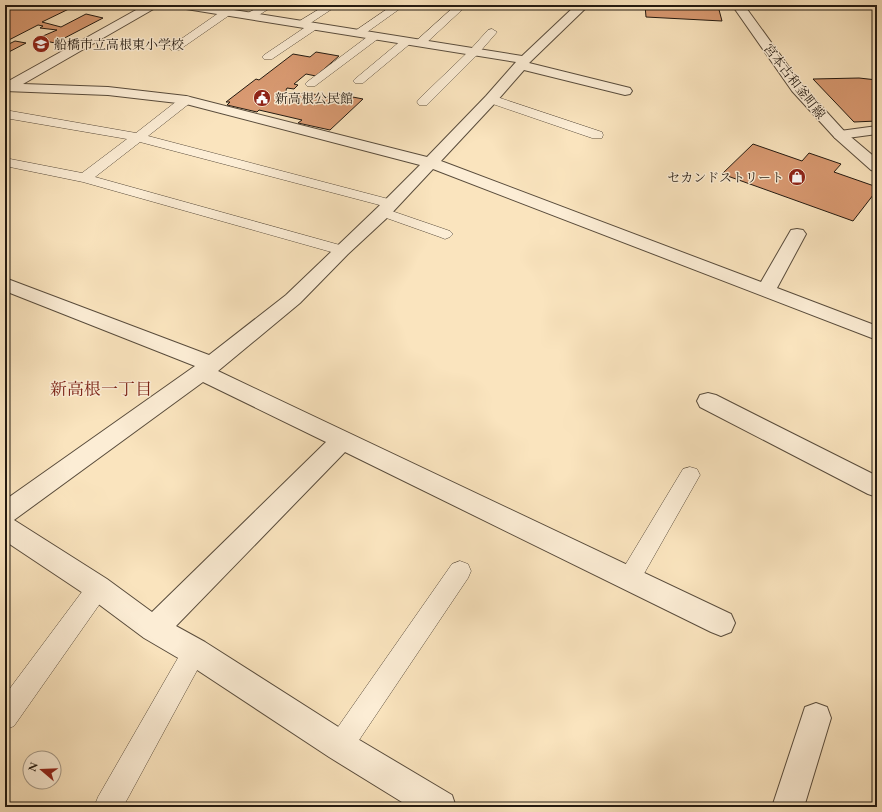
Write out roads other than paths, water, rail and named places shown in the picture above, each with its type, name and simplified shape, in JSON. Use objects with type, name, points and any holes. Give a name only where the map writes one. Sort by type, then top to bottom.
[{"type":"street","points":[[6,87],[153,5]]},
{"type":"street","points":[[180,5],[210,7],[226,12],[474,52],[523,62],[625,91]]},
{"type":"street","points":[[5,514],[207,368],[292,299],[432,163],[492,99],[523,62],[583,5]]},
{"type":"street","name":"宮本古和釜町線","points":[[738,5],[797,88],[840,135],[877,167]]},
{"type":"street","points":[[6,87],[108,92],[186,100],[432,163],[877,333]]},
{"type":"street","points":[[840,135],[877,130]]},
{"type":"street","points":[[766,290],[797,234]]},
{"type":"street","points":[[5,284],[207,368],[342,440],[722,623]]},
{"type":"street","points":[[708,401],[877,487]]},
{"type":"street","points":[[154,629],[342,440]]},
{"type":"street","points":[[5,528],[98,588],[154,629],[195,652],[340,746],[440,807]]},
{"type":"street","points":[[788,807],[816,718]]},
{"type":"lane","points":[[250,16],[270,5]]},
{"type":"lane","points":[[302,24],[333,5]]},
{"type":"lane","points":[[359,33],[400,5]]},
{"type":"lane","points":[[420,43],[460,7]]},
{"type":"lane","points":[[175,48],[226,12]]},
{"type":"lane","points":[[268,57],[314,26]]},
{"type":"lane","points":[[423,102],[474,52],[492,32]]},
{"type":"lane","points":[[311,84],[375,36]]},
{"type":"lane","points":[[359,80],[407,41]]},
{"type":"lane","points":[[492,99],[597,135]]},
{"type":"lane","points":[[84,178],[186,100]]},
{"type":"lane","points":[[5,114],[138,137],[387,208],[445,234]]},
{"type":"lane","points":[[5,162],[84,178],[342,250]]},
{"type":"lane","points":[[629,579],[690,476]]},
{"type":"lane","points":[[340,746],[460,571]]},
{"type":"lane","points":[[5,717],[98,588]]},
{"type":"lane","points":[[108,807],[195,652]]},
{"type":"place","name":"船橋市立高根東小学校","points":[[41,44]]},
{"type":"place","name":"新高根公民館","points":[[262,98]]},
{"type":"place","name":"セカンドストリート","points":[[797,177]]},
{"type":"district","name":"新高根一丁目","points":[[101,389]]}]
